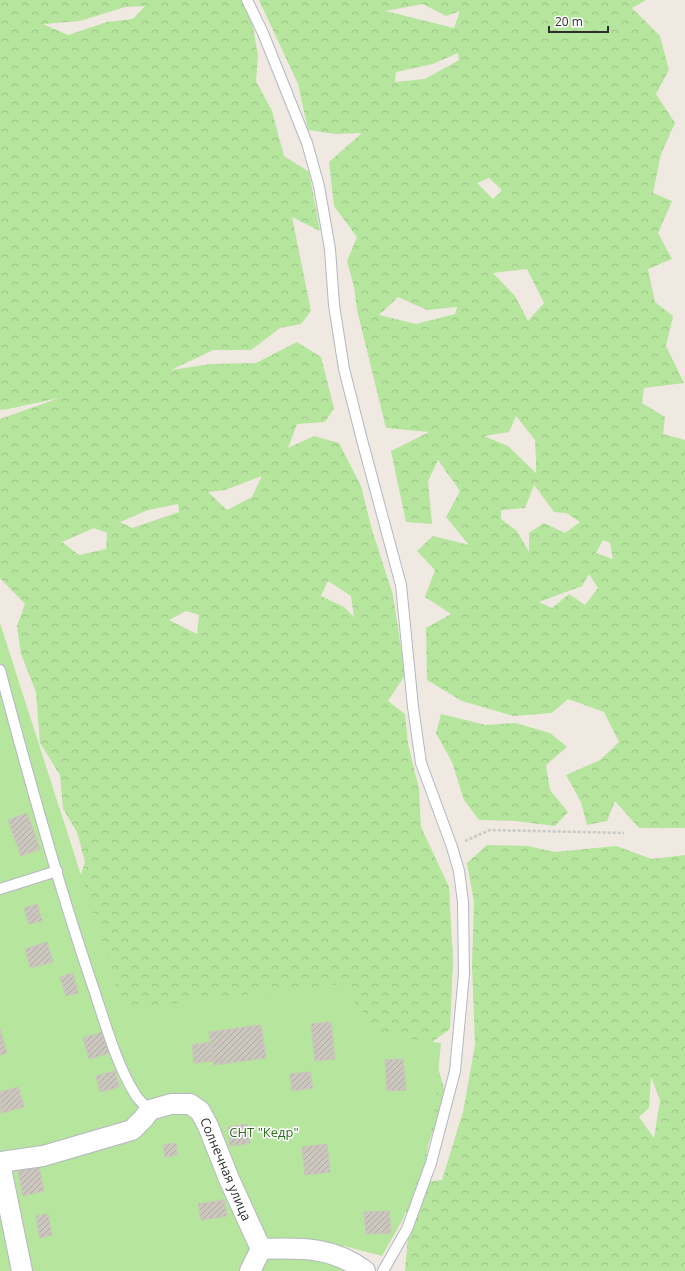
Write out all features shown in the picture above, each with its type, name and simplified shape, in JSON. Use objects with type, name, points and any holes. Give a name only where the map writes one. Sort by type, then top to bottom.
[{"type":"street","name":"Солнечная улица","points":[[150,1110],[171,1104],[190,1104],[200,1111],[208,1126],[229,1179],[261,1249]]},
{"type":"street","points":[[22,1271],[0,1162],[43,1156],[132,1130],[150,1110]]},
{"type":"street","points":[[250,1271],[261,1249],[299,1248],[322,1250],[344,1258],[365,1271]]},
{"type":"lane","points":[[247,0],[264,33],[304,136],[319,186],[330,249],[334,305],[344,369],[401,585],[413,707],[421,763],[452,847],[459,871],[463,902],[464,974],[456,1071],[431,1163],[413,1214],[407,1229],[383,1271]]},
{"type":"lane","points":[[0,670],[72,924],[106,1025],[124,1074],[136,1096],[150,1110]]},
{"type":"lane","points":[[0,889],[57,871]]},
{"type":"path","points":[[452,847],[490,830],[624,833]]},
{"type":"green space","points":[[0,0],[241,0],[252,21],[258,56],[256,81],[272,111],[284,156],[309,172],[320,231],[292,217],[311,311],[301,324],[280,328],[251,350],[213,350],[171,370],[211,364],[256,363],[297,342],[321,357],[334,408],[325,422],[297,424],[288,448],[314,436],[339,443],[361,486],[372,530],[393,595],[405,675],[388,701],[405,714],[408,744],[419,789],[421,827],[449,887],[453,960],[450,1029],[432,1042],[135,1055],[102,976],[99,930],[83,911],[76,890],[85,862],[77,832],[63,809],[60,775],[40,743],[36,692],[21,654],[17,626],[25,604],[0,578],[0,419],[59,398],[0,410]],"holes":[[[145,6],[133,19],[107,22],[68,35],[43,24],[80,21],[125,7]],[[262,476],[252,497],[227,510],[208,492],[225,490]],[[178,504],[179,512],[132,528],[120,522],[148,510]],[[94,528],[107,533],[106,549],[79,555],[62,542]],[[328,581],[351,596],[354,617],[344,607],[321,596]],[[186,611],[199,615],[197,634],[169,620]]]},
{"type":"green space","points":[[259,0],[646,0],[632,8],[660,36],[669,70],[656,94],[675,123],[661,154],[653,193],[672,201],[658,233],[672,259],[648,269],[655,302],[673,316],[666,346],[684,383],[644,388],[642,403],[665,417],[663,434],[685,440],[685,828],[639,828],[615,801],[607,821],[587,825],[581,802],[566,775],[600,760],[619,742],[604,712],[568,699],[552,713],[513,716],[462,701],[427,680],[426,628],[451,614],[425,597],[435,570],[417,551],[433,536],[469,545],[446,517],[460,491],[438,460],[428,481],[432,524],[406,522],[391,451],[429,432],[386,428],[357,310],[354,287],[347,261],[357,237],[334,206],[329,162],[362,133],[336,134],[308,130],[298,84]],"holes":[[[423,4],[446,16],[460,11],[454,28],[385,11]],[[458,53],[459,60],[425,79],[395,82],[396,72],[433,64]],[[489,178],[502,190],[493,199],[477,183]],[[527,269],[544,303],[528,321],[515,296],[493,273]],[[398,297],[427,310],[457,307],[455,314],[416,324],[379,315]],[[516,416],[535,440],[536,473],[508,446],[484,436],[509,432]],[[534,485],[554,512],[566,513],[580,522],[565,533],[544,523],[529,533],[529,552],[517,531],[501,519],[501,510],[525,508]],[[603,540],[610,543],[613,559],[596,553]],[[589,574],[598,588],[585,605],[569,594],[552,608],[539,602],[582,586]]]},
{"type":"green space","name":"СНТ \"Кедр\"","points":[[0,623],[124,1009],[341,984],[381,1035],[441,1043],[434,1117],[421,1166],[403,1219],[382,1256],[344,1246],[344,1271],[0,1271]]},
{"type":"green space","points":[[441,714],[486,725],[515,723],[550,733],[567,747],[546,765],[550,790],[568,812],[555,826],[515,821],[479,820],[464,800],[452,762],[436,733]]},
{"type":"green space","points":[[487,845],[528,846],[555,852],[616,846],[652,859],[685,855],[685,1271],[405,1271],[410,1213],[360,1204],[417,1074],[439,1071],[446,1095],[428,1145],[423,1182],[442,1180],[463,1112],[475,1045],[472,965],[474,902],[467,863]],"holes":[[[651,1077],[660,1100],[654,1138],[639,1117],[649,1108]]]},
{"type":"building","points":[[27,813],[40,849],[21,856],[8,820]]},
{"type":"building","points":[[37,904],[42,921],[29,924],[24,908]]},
{"type":"building","points":[[47,942],[53,962],[30,968],[25,949]]},
{"type":"building","points":[[73,973],[78,993],[66,996],[60,977]]},
{"type":"building","points":[[331,1022],[335,1059],[315,1061],[311,1024]]},
{"type":"building","points":[[261,1025],[266,1058],[214,1065],[209,1032]]},
{"type":"building","points":[[0,1029],[7,1053],[0,1055]]},
{"type":"building","points":[[103,1032],[109,1053],[89,1059],[83,1038]]},
{"type":"building","points":[[210,1042],[213,1061],[194,1063],[192,1045]]},
{"type":"building","points":[[403,1059],[406,1090],[387,1091],[385,1060]]},
{"type":"building","points":[[115,1071],[119,1087],[100,1092],[96,1076]]},
{"type":"building","points":[[310,1072],[313,1088],[292,1091],[290,1074]]},
{"type":"building","points":[[18,1087],[24,1107],[1,1113],[0,1092]]},
{"type":"building","points":[[247,1124],[250,1143],[230,1146],[228,1127]]},
{"type":"building","points":[[176,1143],[177,1155],[165,1157],[163,1145]]},
{"type":"building","points":[[327,1144],[330,1172],[305,1175],[302,1147]]},
{"type":"building","points":[[39,1167],[44,1191],[23,1196],[18,1171]]},
{"type":"building","points":[[224,1200],[227,1216],[201,1220],[198,1204]]},
{"type":"building","points":[[389,1211],[391,1233],[366,1234],[364,1212]]},
{"type":"building","points":[[48,1214],[52,1235],[40,1238],[36,1216]]}]
